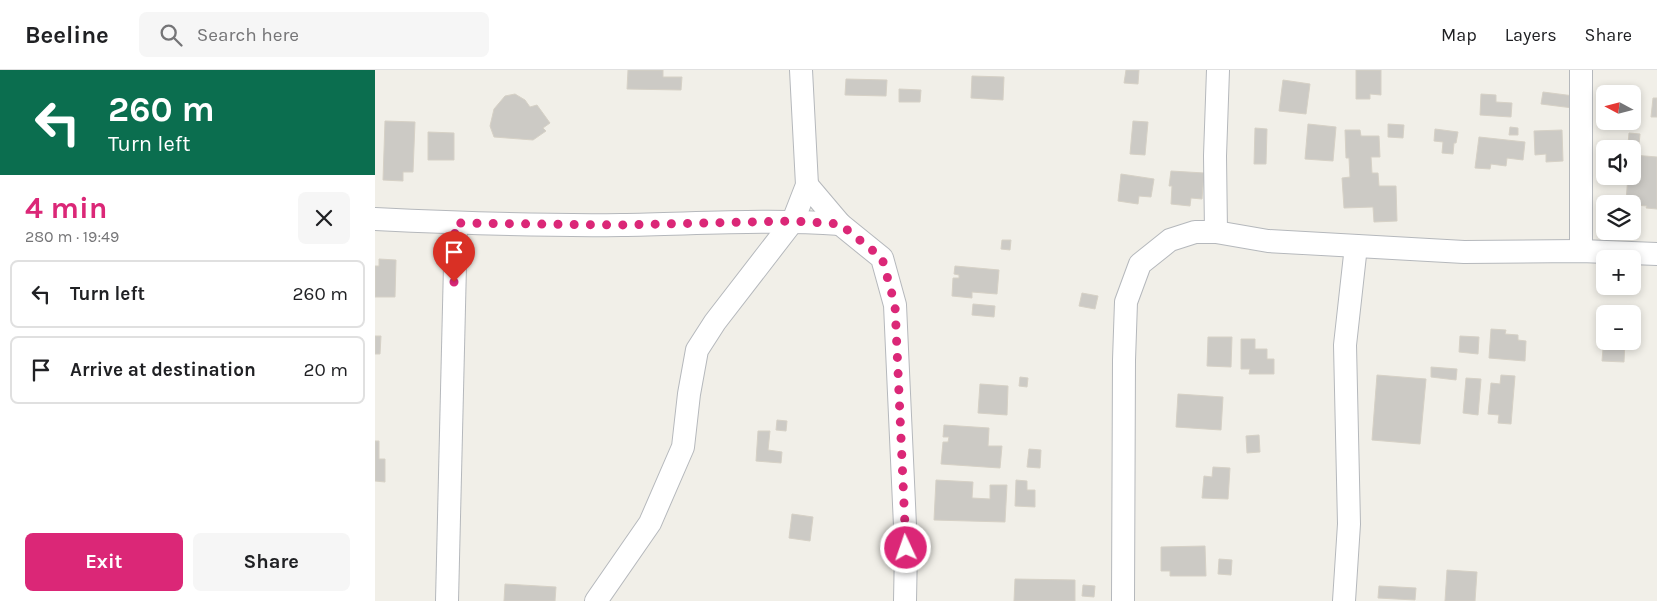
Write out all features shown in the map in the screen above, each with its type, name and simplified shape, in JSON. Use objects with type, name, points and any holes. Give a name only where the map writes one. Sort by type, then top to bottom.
[{"type":"street","points":[[596,601],[650,523],[683,446],[689,394],[697,350],[715,322],[793,221],[807,185],[801,70]]},
{"type":"street","points":[[1216,232],[1215,156],[1218,70]]},
{"type":"street","points":[[1581,70],[1581,252]]},
{"type":"street","points":[[807,185],[840,224],[882,258],[895,305],[906,548],[905,601]]},
{"type":"street","points":[[375,219],[455,223],[619,225],[793,221],[840,224]]},
{"type":"street","points":[[447,601],[455,223]]},
{"type":"street","points":[[1123,601],[1126,302],[1140,264],[1170,240],[1195,232],[1216,232],[1269,241],[1464,252],[1657,254]]},
{"type":"street","points":[[1345,601],[1349,524],[1345,345],[1356,246]]},
{"type":"building","points":[[628,70],[663,70],[663,77],[682,77],[681,90],[627,89]]},
{"type":"building","points":[[1126,70],[1139,70],[1138,84],[1124,83]]},
{"type":"building","points":[[1356,70],[1381,70],[1381,95],[1370,94],[1370,99],[1356,99]]},
{"type":"building","points":[[972,76],[1004,77],[1003,100],[971,98]]},
{"type":"building","points":[[846,79],[887,80],[886,96],[845,95]]},
{"type":"building","points":[[1283,80],[1310,84],[1306,114],[1279,111]]},
{"type":"building","points":[[899,89],[921,90],[920,102],[899,102]]},
{"type":"building","points":[[1543,92],[1574,96],[1573,108],[1541,104]]},
{"type":"building","points":[[515,94],[525,100],[530,107],[537,105],[550,123],[543,128],[546,131],[533,140],[494,137],[490,126],[494,109],[505,96]]},
{"type":"building","points":[[1481,94],[1496,95],[1496,102],[1512,103],[1511,117],[1480,115]]},
{"type":"building","points":[[1653,98],[1657,98],[1657,117],[1651,117]]},
{"type":"building","points":[[385,121],[415,122],[413,172],[403,172],[403,181],[383,180]]},
{"type":"building","points":[[1133,121],[1148,122],[1145,155],[1130,154]]},
{"type":"building","points":[[1308,124],[1336,127],[1333,161],[1305,159]]},
{"type":"building","points":[[1388,124],[1404,125],[1403,138],[1388,137]]},
{"type":"building","points":[[1510,127],[1518,128],[1518,135],[1509,135]]},
{"type":"building","points":[[1255,128],[1267,129],[1266,164],[1254,164]]},
{"type":"building","points":[[1435,129],[1458,132],[1453,154],[1442,153],[1443,142],[1434,141]]},
{"type":"building","points":[[1345,130],[1360,130],[1361,136],[1379,136],[1380,157],[1371,157],[1372,173],[1378,173],[1379,186],[1396,186],[1397,221],[1374,222],[1373,207],[1344,208],[1342,178],[1350,177],[1349,158],[1346,158]]},
{"type":"building","points":[[1562,130],[1563,161],[1546,162],[1546,154],[1535,155],[1534,131]]},
{"type":"building","points":[[428,132],[454,133],[454,160],[428,160]]},
{"type":"building","points":[[1629,133],[1640,134],[1639,140],[1628,140]]},
{"type":"building","points":[[1479,137],[1525,142],[1523,160],[1507,158],[1506,166],[1491,164],[1490,169],[1475,168]]},
{"type":"building","points":[[1641,156],[1657,157],[1657,209],[1641,206],[1641,195],[1626,195],[1627,185],[1641,185]]},
{"type":"building","points":[[1171,171],[1204,173],[1202,199],[1191,198],[1190,206],[1171,204],[1172,186],[1169,186]]},
{"type":"building","points":[[1121,174],[1154,179],[1151,197],[1139,196],[1138,204],[1118,201]]},
{"type":"building","points":[[1002,240],[1011,240],[1010,250],[1001,249]]},
{"type":"building","points":[[379,259],[396,260],[395,297],[375,297],[375,266],[379,266]]},
{"type":"building","points":[[955,266],[999,270],[997,294],[972,292],[972,298],[952,296],[953,278],[959,278],[959,275],[954,274]]},
{"type":"building","points":[[1082,293],[1098,296],[1095,309],[1079,306]]},
{"type":"building","points":[[973,304],[995,306],[994,317],[972,315]]},
{"type":"building","points":[[1491,329],[1506,330],[1505,334],[1518,335],[1518,340],[1526,341],[1525,361],[1489,358]]},
{"type":"building","points":[[375,336],[381,336],[380,354],[375,354]]},
{"type":"building","points":[[1460,336],[1479,337],[1478,354],[1459,352]]},
{"type":"building","points":[[1208,337],[1232,337],[1231,367],[1207,366]]},
{"type":"building","points":[[1241,339],[1255,339],[1255,349],[1267,349],[1267,359],[1274,359],[1274,374],[1249,374],[1250,369],[1241,369]]},
{"type":"building","points":[[1603,350],[1625,350],[1624,362],[1602,361]]},
{"type":"building","points":[[1431,367],[1457,369],[1456,380],[1431,377]]},
{"type":"building","points":[[1377,375],[1426,379],[1420,444],[1372,440]]},
{"type":"building","points":[[1501,375],[1515,376],[1511,424],[1498,423],[1499,415],[1488,414],[1491,383],[1500,384]]},
{"type":"building","points":[[1020,377],[1028,378],[1027,387],[1019,386]]},
{"type":"building","points":[[1466,378],[1481,379],[1478,415],[1463,413]]},
{"type":"building","points":[[980,384],[1008,386],[1007,415],[978,413]]},
{"type":"building","points":[[1178,394],[1223,397],[1221,430],[1176,427]]},
{"type":"building","points":[[777,420],[787,421],[786,431],[776,430]]},
{"type":"building","points":[[944,425],[989,428],[988,446],[1002,446],[1000,468],[941,464],[943,442],[948,442],[949,437],[943,437]]},
{"type":"building","points":[[758,431],[770,431],[768,450],[782,452],[781,463],[756,461]]},
{"type":"building","points":[[1259,435],[1260,452],[1247,453],[1246,436]]},
{"type":"building","points":[[375,441],[379,441],[379,459],[385,459],[385,482],[375,481]]},
{"type":"building","points":[[1029,449],[1041,450],[1040,468],[1027,467]]},
{"type":"building","points":[[1213,467],[1230,468],[1228,499],[1202,498],[1204,476],[1212,477]]},
{"type":"building","points":[[936,480],[973,482],[972,498],[990,499],[990,485],[1007,485],[1005,522],[934,520]]},
{"type":"building","points":[[1016,480],[1027,481],[1027,490],[1035,490],[1035,507],[1015,506]]},
{"type":"building","points":[[792,514],[813,517],[810,541],[789,538]]},
{"type":"building","points":[[1205,546],[1206,576],[1170,576],[1170,571],[1161,571],[1161,547]]},
{"type":"building","points":[[1219,559],[1232,560],[1231,575],[1218,574]]},
{"type":"building","points":[[1447,570],[1477,572],[1475,601],[1445,601]]},
{"type":"building","points":[[1015,579],[1075,580],[1075,601],[1014,601]]},
{"type":"building","points":[[505,584],[556,587],[555,601],[504,601]]},
{"type":"building","points":[[1083,585],[1095,586],[1094,597],[1082,596]]},
{"type":"building","points":[[1379,586],[1416,588],[1415,600],[1378,598]]},
{"type":"route","points":[[454,282],[455,223],[619,225],[793,221],[840,224],[882,258],[895,305],[906,548]]}]
